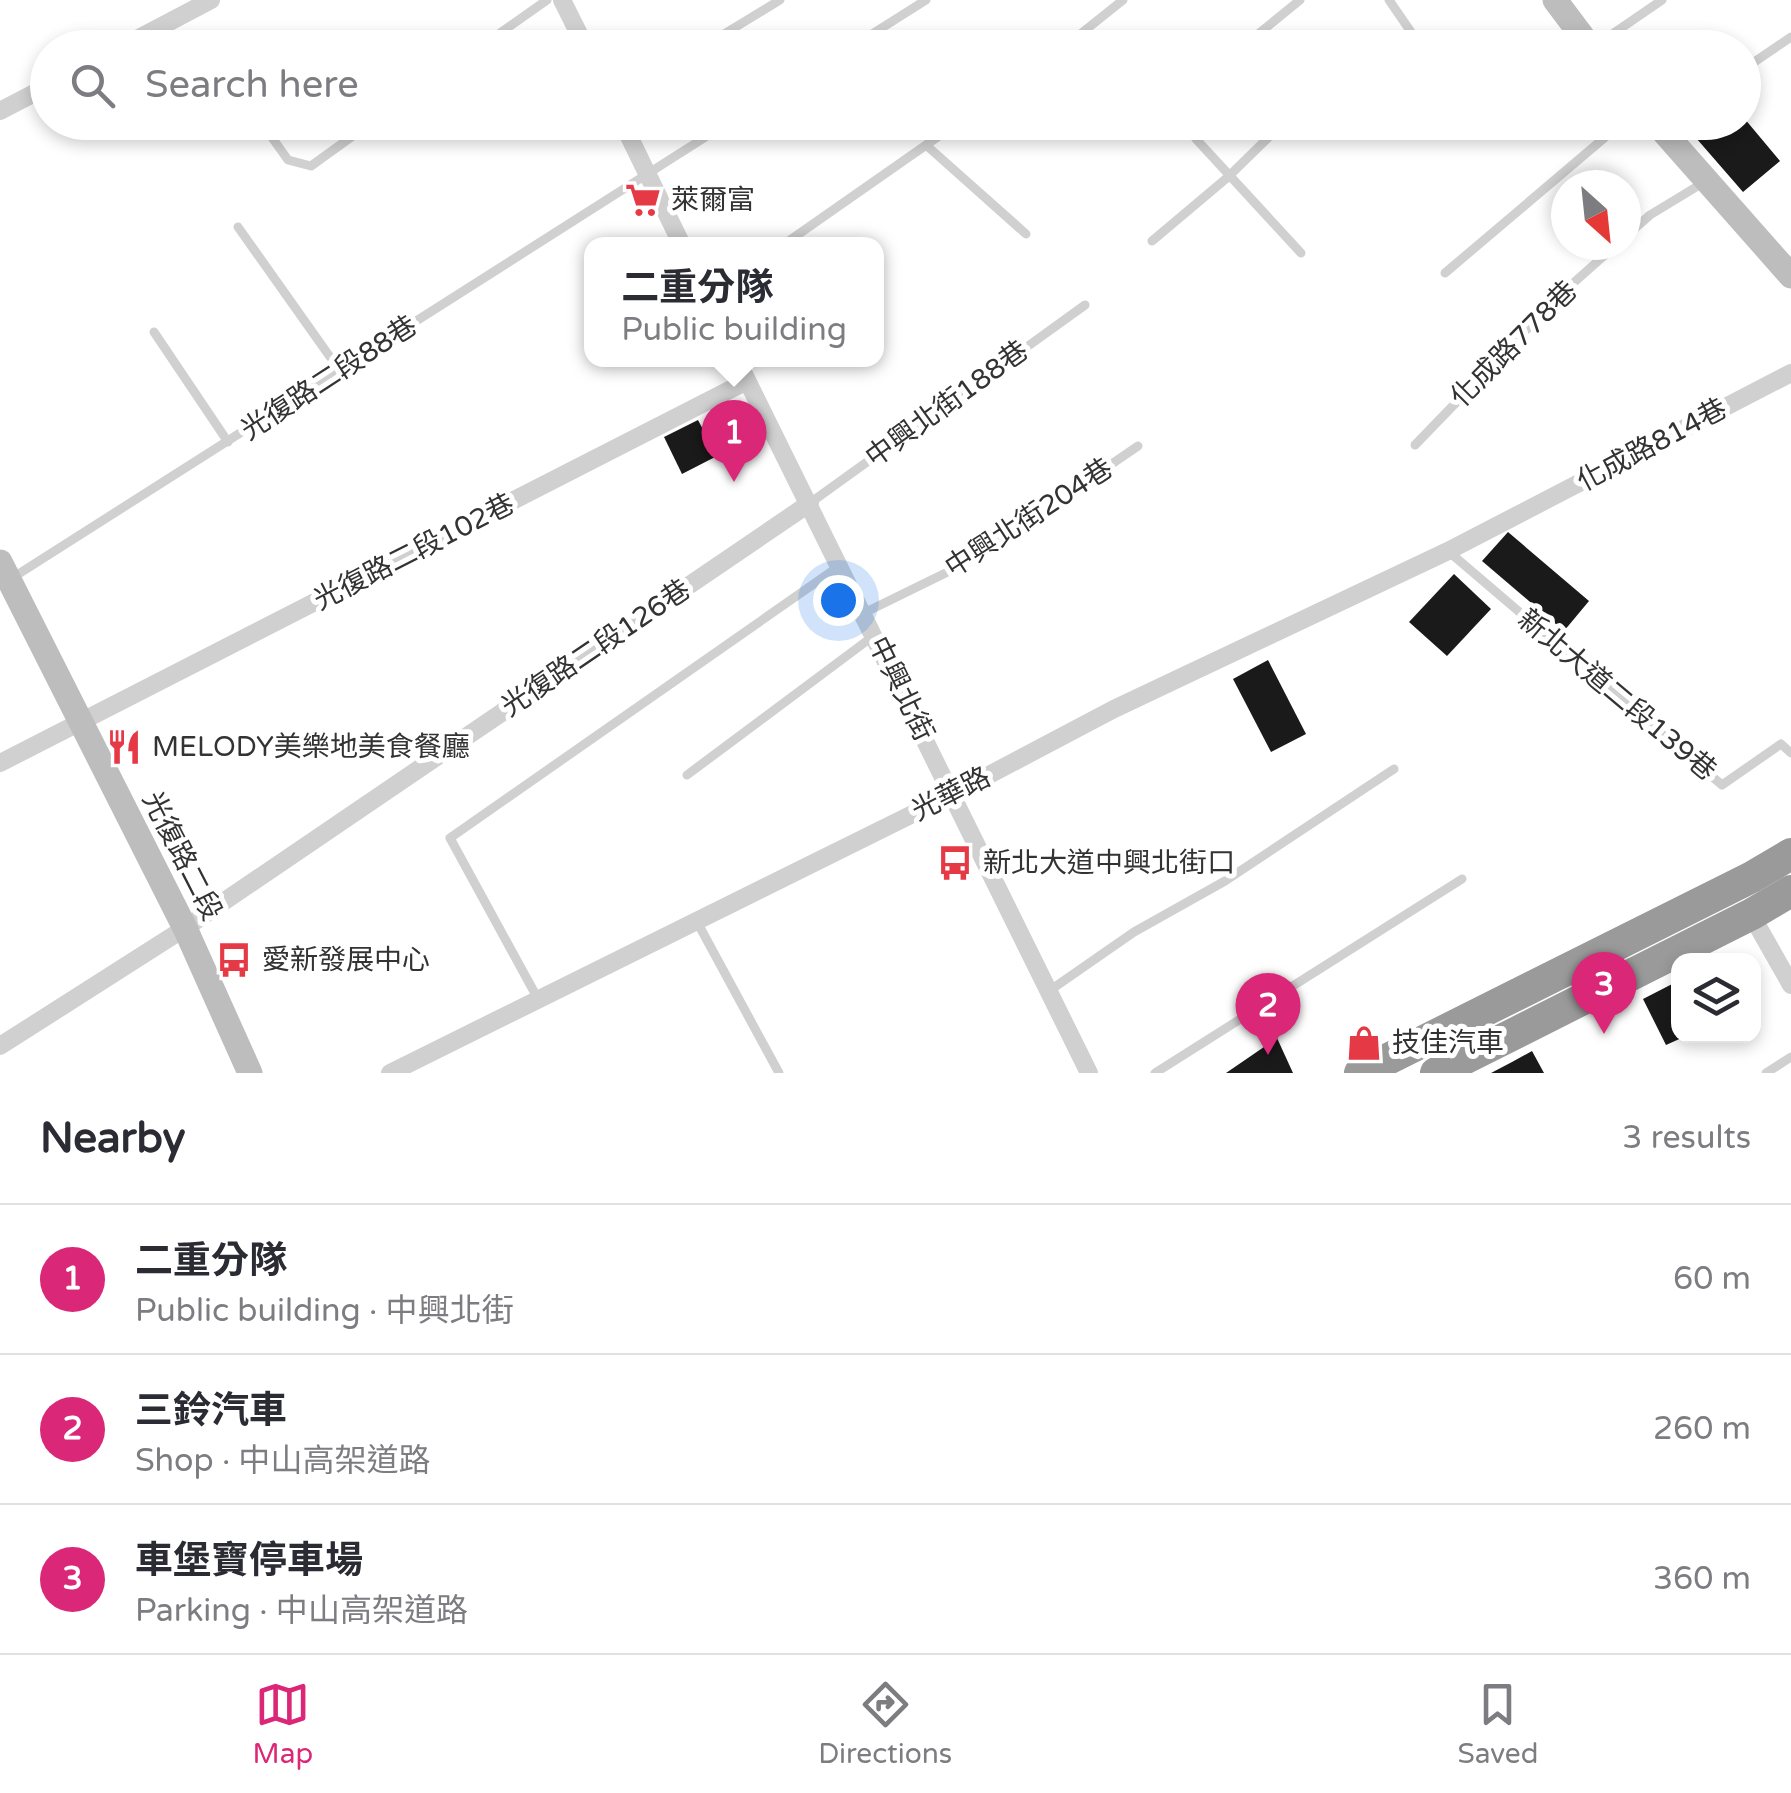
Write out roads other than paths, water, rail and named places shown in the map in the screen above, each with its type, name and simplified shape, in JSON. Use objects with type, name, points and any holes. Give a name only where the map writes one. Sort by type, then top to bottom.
[{"type":"highway","points":[[1360,1073],[1791,854]]},
{"type":"highway","points":[[1400,1073],[1791,870]]},
{"type":"highway","points":[[1436,1073],[1752,914],[1791,890]]},
{"type":"street","points":[[154,30],[211,0]]},
{"type":"street","points":[[562,0],[577,30]]},
{"type":"street","points":[[1555,0],[1578,30]]},
{"type":"street","points":[[0,111],[30,95]]},
{"type":"street","points":[[631,140],[679,237]]},
{"type":"street","points":[[1672,140],[1791,276]]},
{"type":"street","name":"中興北街","points":[[740,367],[1089,1073]]},
{"type":"street","name":"化成路814巷","points":[[1513,518],[1791,372]]},
{"type":"street","name":"光復路二段102巷","points":[[0,763],[747,381]]},
{"type":"street","name":"光復路二段126巷","points":[[0,1046],[185,928],[810,503]]},
{"type":"street","name":"光華路","points":[[390,1073],[953,794],[1114,709],[1513,518]]},
{"type":"street","name":"光復路二段","points":[[3,576],[185,928],[250,1073]]},
{"type":"street","points":[[1757,925],[1791,985]]},
{"type":"lane","points":[[504,30],[547,0]]},
{"type":"lane","points":[[731,30],[780,0]]},
{"type":"lane","points":[[878,30],[926,0]]},
{"type":"lane","points":[[1086,30],[1123,0]]},
{"type":"lane","points":[[1263,30],[1300,0]]},
{"type":"lane","points":[[1389,0],[1410,30]]},
{"type":"lane","points":[[1618,30],[1662,0]]},
{"type":"lane","points":[[1761,57],[1791,37]]},
{"type":"lane","points":[[274,140],[288,160],[311,166],[347,140]]},
{"type":"lane","name":"光復路二段88巷","points":[[3,576],[228,442],[700,140]]},
{"type":"lane","points":[[793,237],[933,140]]},
{"type":"lane","points":[[1196,140],[1302,254]]},
{"type":"lane","points":[[1152,241],[1266,140]]},
{"type":"lane","points":[[1445,272],[1601,140]]},
{"type":"lane","points":[[926,145],[1026,234]]},
{"type":"lane","points":[[1641,222],[1706,181]]},
{"type":"lane","points":[[238,227],[340,371]]},
{"type":"lane","name":"化成路778巷","points":[[1415,445],[1561,294],[1599,260]]},
{"type":"lane","name":"中興北街188巷","points":[[810,503],[1085,305]]},
{"type":"lane","points":[[154,332],[228,442]]},
{"type":"lane","name":"中興北街204巷","points":[[864,614],[970,562],[1138,446]]},
{"type":"lane","name":"新北大道二段139巷","points":[[1448,552],[1722,785],[1781,744],[1791,753]]},
{"type":"lane","points":[[538,999],[450,838],[840,566]]},
{"type":"lane","points":[[686,775],[874,636]]},
{"type":"lane","points":[[1049,991],[1134,932],[1225,880],[1394,769]]},
{"type":"lane","points":[[1155,1073],[1462,879]]},
{"type":"lane","points":[[696,920],[779,1073]]},
{"type":"lane","points":[[1766,1073],[1791,1057]]},
{"type":"place","name":"萊爾富","points":[[643,200]]},
{"type":"place","name":"二重分隊","points":[[734,482]]},
{"type":"place","name":"MELODY美樂地美食餐廳","points":[[124,747]]},
{"type":"place","name":"新北大道中興北街口","points":[[955,863]]},
{"type":"place","name":"愛新發展中心","points":[[234,960]]},
{"type":"place","name":"車堡寶停車場","points":[[1604,1034]]},
{"type":"place","name":"技佳汽車","points":[[1364,1043]]},
{"type":"place","name":"三鈴汽車","points":[[1268,1055]]}]
